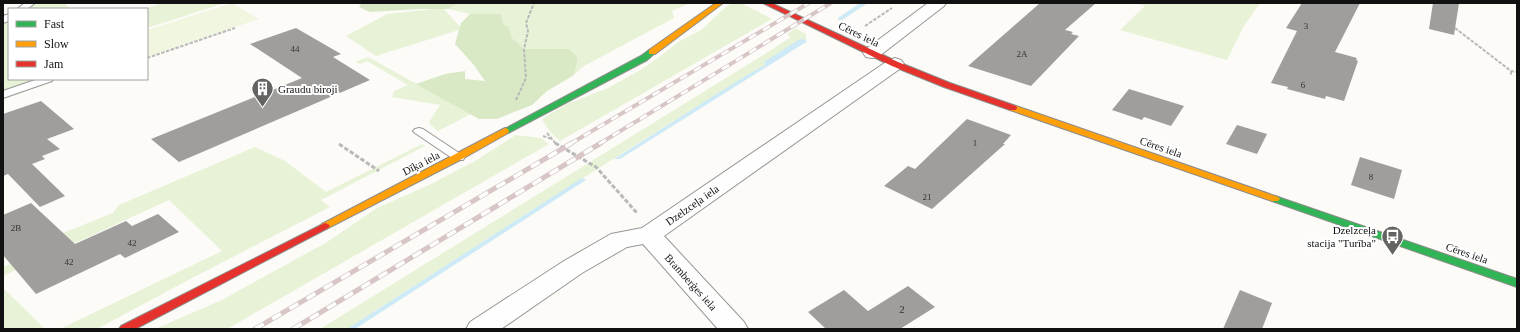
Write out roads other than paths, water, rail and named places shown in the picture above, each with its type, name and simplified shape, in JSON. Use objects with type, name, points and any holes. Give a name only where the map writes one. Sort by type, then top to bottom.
[{"type":"main road","name":"Dīķa iela","points":[[124,329],[459,157],[533,116],[644,58],[720,3]]},
{"type":"main road","name":"Cēres iela","points":[[766,3],[895,64],[947,85],[1517,283]]},
{"type":"street","points":[[872,53],[938,3]]},
{"type":"street","name":"Dzelzceļa iela","points":[[480,329],[573,267],[620,240],[652,233],[895,64]]},
{"type":"street","name":"Bramberģes iela","points":[[652,233],[734,329]]},
{"type":"lane","points":[[3,95],[45,80]]},
{"type":"lane","points":[[418,131],[459,157]]},
{"type":"water","points":[[806,41],[620,159],[614,159],[742,78]]},
{"type":"water","points":[[582,178],[586,180],[355,329],[347,329]]},
{"type":"waterway","points":[[840,19],[865,3]]},
{"type":"waterway","points":[[768,62],[803,41]]},
{"type":"railway","points":[[570,144],[809,3]]},
{"type":"railway","points":[[599,144],[831,3]]},
{"type":"railway","points":[[255,329],[572,143]]},
{"type":"railway","points":[[293,329],[601,143]]},
{"type":"place","name":"Graudu biroji","points":[[262,108]]},
{"type":"place","name":"Dzelzceļa stacija \"Turība\"","points":[[1392,256]]}]
